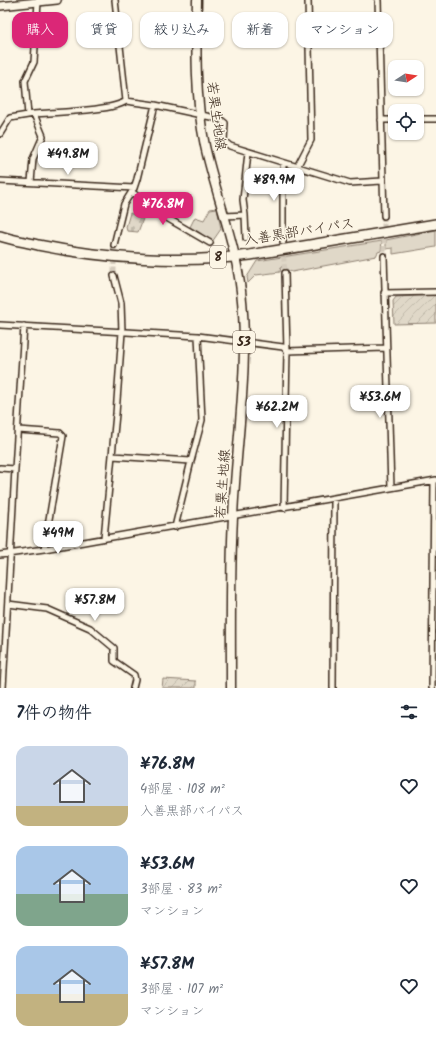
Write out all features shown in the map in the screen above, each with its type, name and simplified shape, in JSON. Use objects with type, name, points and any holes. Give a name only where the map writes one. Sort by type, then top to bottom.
[{"type":"highway","name":"入善黒部バイパス","points":[[0,236],[56,249],[107,256],[167,259],[236,257],[436,224]]},
{"type":"main road","points":[[2,4],[57,0]]},
{"type":"main road","name":"若栗生地線","points":[[197,0],[196,52],[205,146],[236,257],[241,291],[244,342],[241,424],[233,517],[231,688]]},
{"type":"street","points":[[115,0],[126,100]]},
{"type":"street","points":[[297,167],[312,140],[308,0]]},
{"type":"street","points":[[378,0],[384,216]]},
{"type":"street","points":[[28,115],[25,81],[34,62],[38,2]]},
{"type":"street","points":[[126,100],[220,119],[225,123],[224,141],[230,146],[248,152],[350,183],[382,181]]},
{"type":"street","points":[[0,134],[10,118],[121,105],[126,100]]},
{"type":"street","points":[[114,245],[124,204],[133,190],[155,105]]},
{"type":"street","points":[[31,182],[33,159],[43,136],[34,114]]},
{"type":"street","points":[[424,119],[436,119]]},
{"type":"street","points":[[381,120],[388,120]]},
{"type":"street","points":[[246,238],[243,200],[248,152]]},
{"type":"street","points":[[283,163],[283,242]]},
{"type":"street","points":[[0,181],[133,190],[155,211],[210,243]]},
{"type":"street","points":[[225,216],[245,215]]},
{"type":"street","points":[[384,256],[390,488]]},
{"type":"street","points":[[284,508],[287,351],[285,273]]},
{"type":"street","points":[[104,538],[122,332],[121,303],[114,276]]},
{"type":"street","points":[[384,293],[436,292]]},
{"type":"street","points":[[0,325],[198,336],[283,347],[287,351],[386,348]]},
{"type":"street","points":[[3,688],[24,326]]},
{"type":"street","points":[[175,527],[202,420],[198,336]]},
{"type":"street","points":[[18,430],[60,433],[63,436],[44,549]]},
{"type":"street","points":[[112,456],[191,461]]},
{"type":"street","points":[[0,468],[15,469]]},
{"type":"street","points":[[0,555],[175,527],[435,480],[434,676],[432,688]]},
{"type":"street","points":[[334,499],[334,688]]},
{"type":"street","points":[[8,604],[47,609],[90,628],[114,648],[114,661],[134,675],[135,680],[133,688]]},
{"type":"green space","points":[[217,208],[221,229],[212,242],[190,227],[195,217],[204,220],[210,209]]},
{"type":"green space","points":[[130,213],[143,219],[138,232],[127,231],[126,227]]},
{"type":"green space","points":[[436,230],[436,247],[393,254],[393,248],[386,249],[386,240]]},
{"type":"green space","points":[[382,241],[381,251],[378,252],[376,256],[292,272],[287,270],[286,266],[281,267],[280,272],[256,275],[248,283],[247,277],[257,261]]},
{"type":"green space","points":[[436,295],[436,323],[394,324],[393,301],[396,297]]},
{"type":"green space","points":[[163,679],[196,681],[196,688],[162,688]]},
{"type":"tunnel","points":[[384,216],[384,256]]},
{"type":"tunnel","points":[[114,245],[114,276]]},
{"type":"tunnel","points":[[283,249],[285,273]]}]
